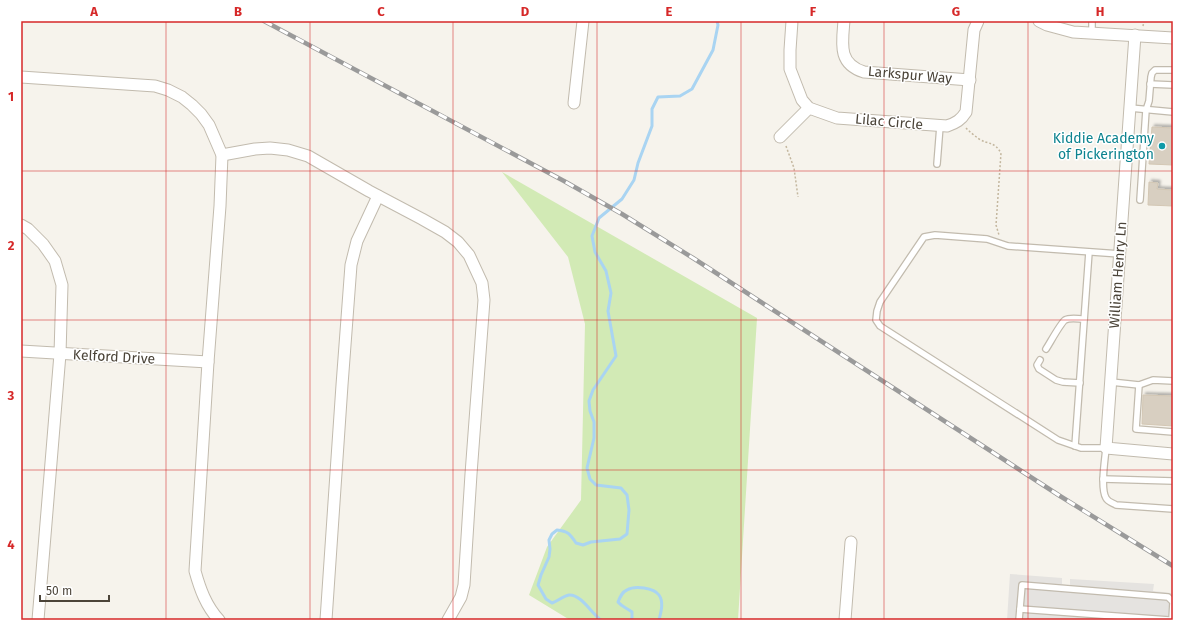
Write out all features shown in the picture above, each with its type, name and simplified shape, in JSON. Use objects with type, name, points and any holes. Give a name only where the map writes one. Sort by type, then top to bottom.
[{"type":"street","points":[[574,103],[583,21]]},
{"type":"street","points":[[781,136],[808,108],[802,100],[790,69],[792,21]]},
{"type":"street","name":"Larkspur Way","points":[[844,21],[843,51],[845,58],[850,65],[857,69],[864,72],[970,80]]},
{"type":"street","points":[[959,121],[966,112],[974,30],[978,21]]},
{"type":"street","points":[[1039,21],[1047,25],[1073,32],[1173,38]]},
{"type":"street","name":"William Henry Ln","points":[[1106,448],[1135,35]]},
{"type":"street","points":[[21,77],[155,86],[168,90],[182,97],[201,114],[209,126],[222,155],[220,206],[208,362],[195,571],[198,585],[204,598],[211,611],[219,620]]},
{"type":"street","name":"Lilac Circle","points":[[808,108],[837,118],[940,126],[947,126],[959,121]]},
{"type":"street","points":[[222,155],[255,148],[270,148],[288,150],[308,156],[445,232],[458,242],[469,255],[482,283],[484,300],[464,585],[461,598],[448,620]]},
{"type":"street","points":[[326,620],[343,361],[351,265],[357,241],[378,196]]},
{"type":"street","points":[[21,225],[28,229],[43,244],[55,261],[62,285],[60,354],[38,620]]},
{"type":"street","name":"Kelford Drive","points":[[21,351],[208,362]]},
{"type":"street","points":[[1106,448],[1173,454]]},
{"type":"street","points":[[845,620],[850,542]]},
{"type":"lane","points":[[1092,21],[1092,33]]},
{"type":"lane","points":[[1140,200],[1146,110],[1149,101],[1152,73],[1155,70],[1173,70]]},
{"type":"lane","points":[[1150,84],[1173,85]]},
{"type":"lane","points":[[1130,108],[1173,112]]},
{"type":"lane","points":[[937,164],[940,126]]},
{"type":"lane","points":[[1120,254],[1008,246],[987,239],[935,235],[924,237],[880,302],[876,320],[880,326],[1058,440],[1081,448],[1106,448],[1103,479],[1106,497],[1116,506],[1173,509]]},
{"type":"lane","points":[[1075,446],[1089,252]]},
{"type":"lane","points":[[1046,350],[1065,320],[1071,318],[1084,319]]},
{"type":"lane","points":[[1040,360],[1037,365],[1039,369],[1056,380],[1080,383]]},
{"type":"lane","points":[[1111,382],[1139,385],[1153,380],[1173,381]]},
{"type":"lane","points":[[1139,385],[1136,429],[1173,432]]},
{"type":"lane","points":[[1103,479],[1173,481]]},
{"type":"lane","points":[[1019,620],[1022,586],[1168,597],[1173,602],[1171,620],[1020,609]]},
{"type":"path","points":[[959,121],[980,140],[992,143],[1001,153],[996,225],[999,235],[995,242]]},
{"type":"path","points":[[781,136],[794,168],[798,197]]},
{"type":"green space","points":[[502,172],[757,318],[738,620],[570,620],[529,595],[547,547],[581,500],[585,324],[568,257]]},
{"type":"shaded area","points":[[1010,574],[1062,578],[1062,584],[1070,586],[1070,579],[1154,584],[1153,591],[1171,593],[1173,595],[1173,620],[1007,620]]},
{"type":"building","name":"Kiddie Academy of Pickerington","points":[[1152,127],[1173,128],[1173,165],[1149,164]]},
{"type":"building","name":"Kiddie Academy of Pickerington","points":[[1149,182],[1158,183],[1157,189],[1173,190],[1173,206],[1148,205]]},
{"type":"building","points":[[1143,395],[1173,396],[1173,426],[1142,424]]},
{"type":"waterway","points":[[601,620],[582,601],[573,596],[569,595],[552,603],[546,599],[538,585],[549,557],[549,540],[552,534],[557,530],[566,532],[576,543],[583,545],[591,542],[620,539],[627,534],[629,510],[627,495],[621,488],[596,485],[590,479],[587,468],[594,438],[594,422],[590,411],[589,401],[593,390],[616,356],[608,311],[611,293],[606,271],[595,252],[592,236],[599,218],[622,199],[634,180],[638,163],[652,126],[652,109],[658,97],[680,96],[692,89],[713,50],[718,25],[717,21]]},
{"type":"waterway","points":[[631,620],[632,612],[618,602],[621,595],[630,588],[649,589],[659,595],[662,604],[659,620]]},
{"type":"railway","points":[[264,21],[564,181],[622,214],[693,258],[1060,496],[1173,566]]},
{"type":"place","name":"Kiddie Academy of Pickerington","points":[[1162,146]]}]
